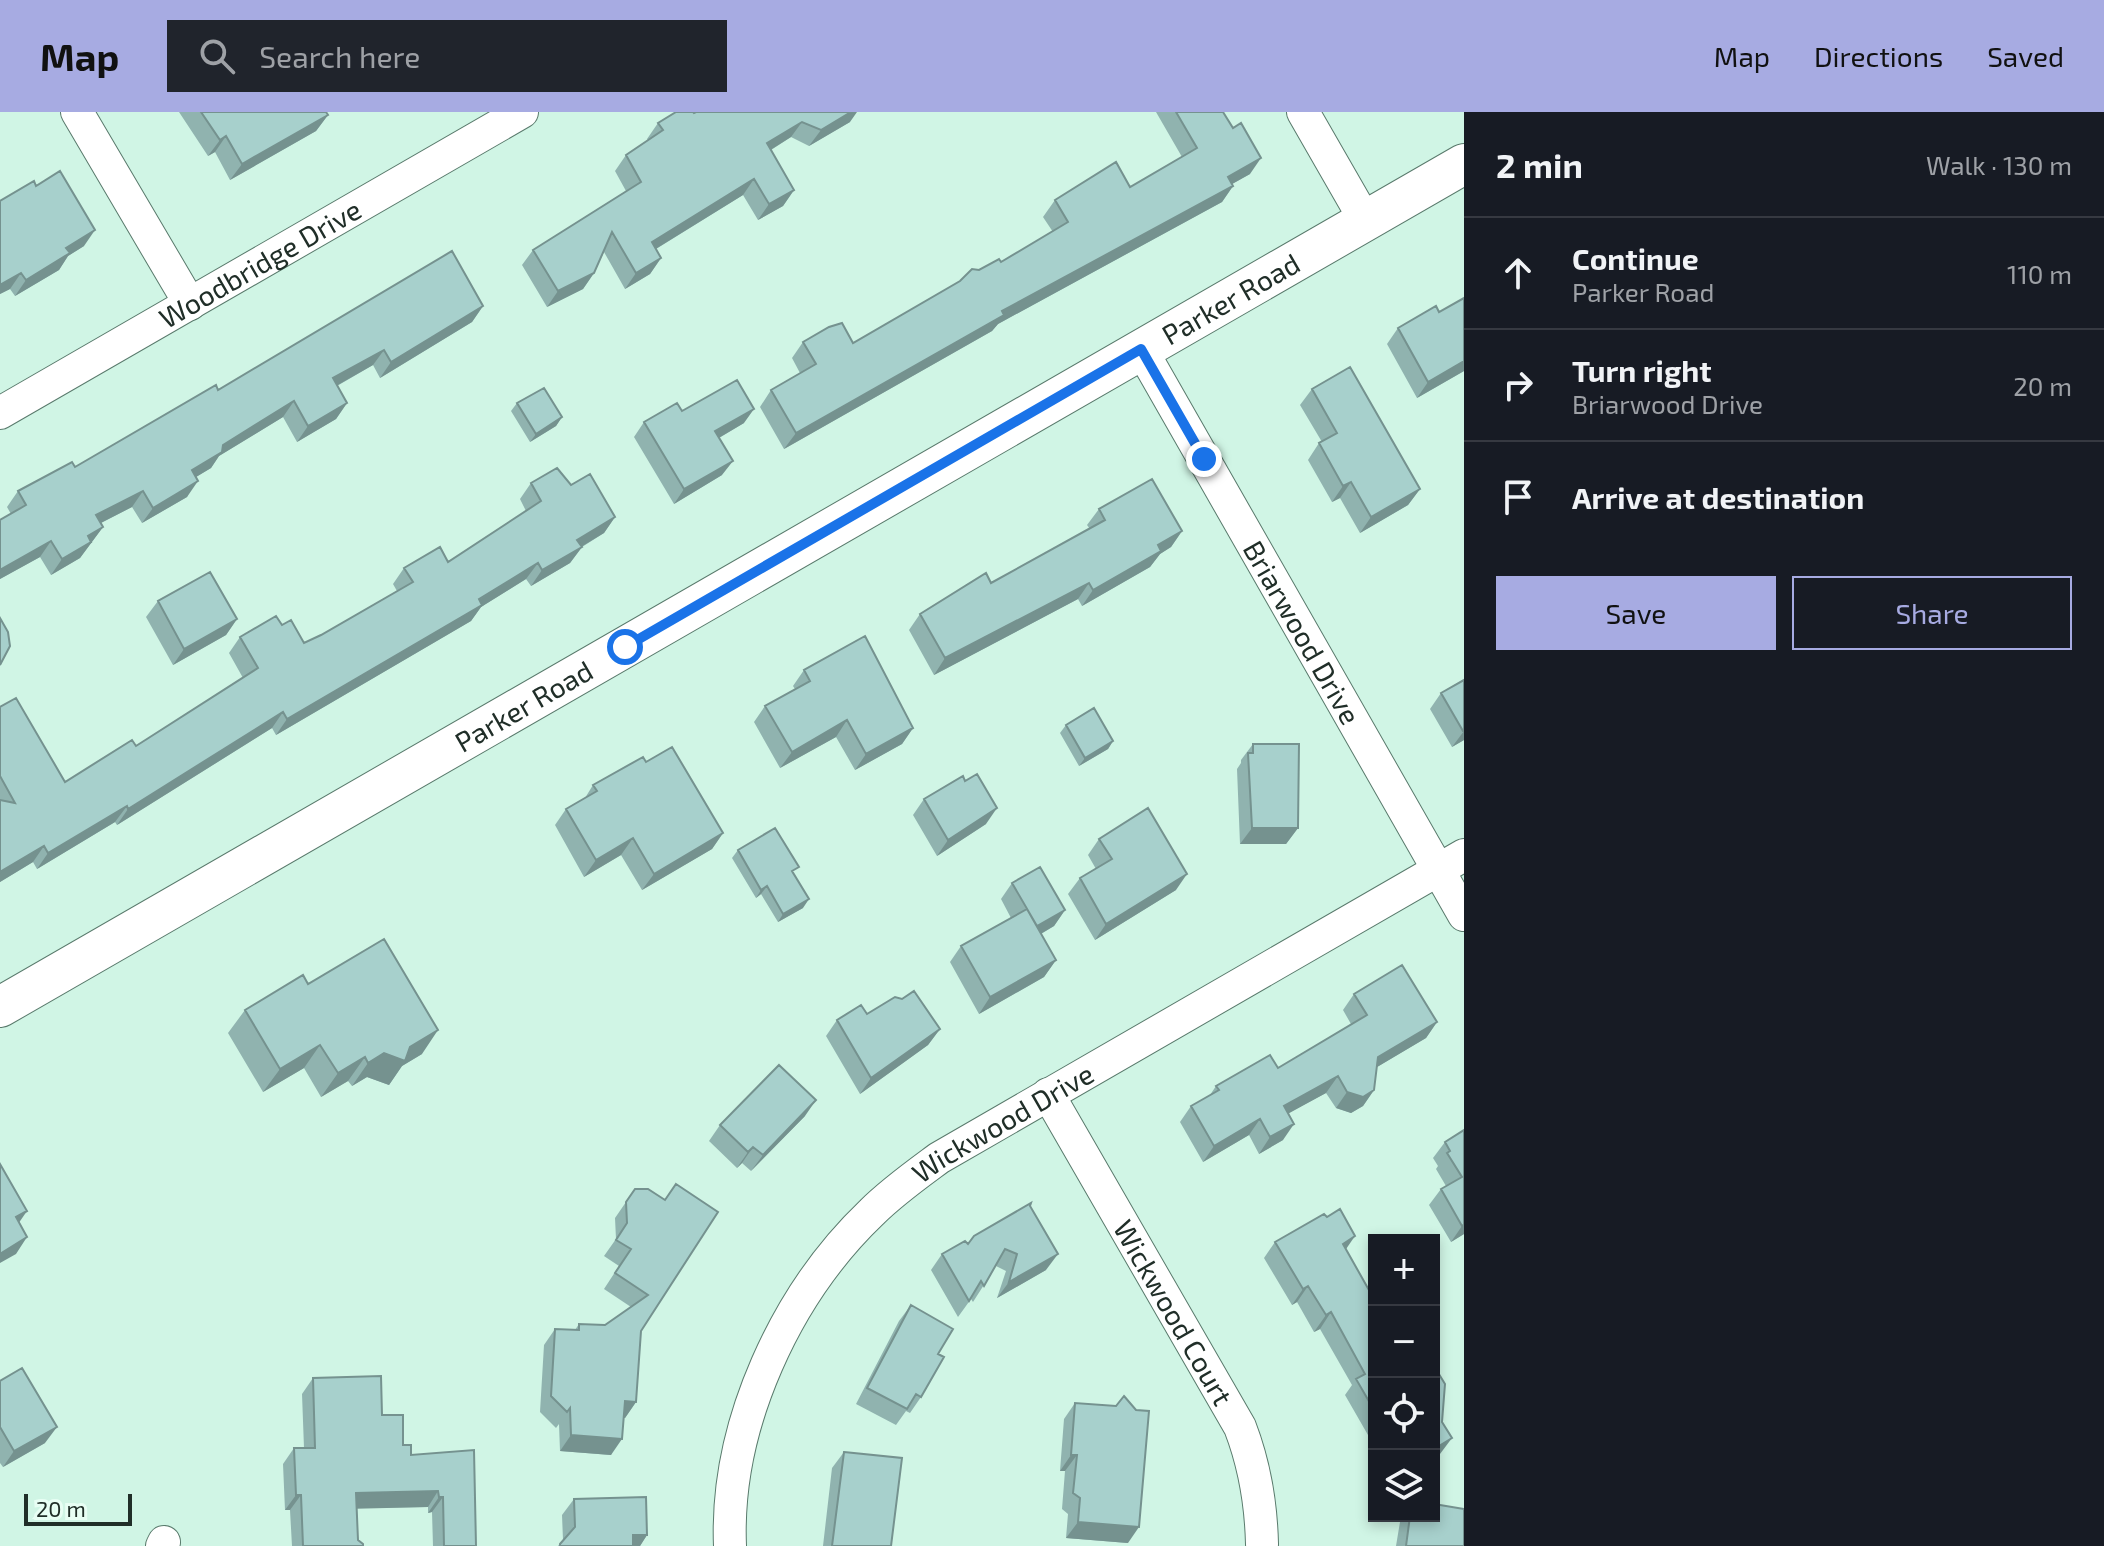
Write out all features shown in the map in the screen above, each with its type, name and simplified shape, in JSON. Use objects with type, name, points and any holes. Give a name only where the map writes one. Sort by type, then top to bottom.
[{"type":"street","points":[[77,112],[190,304]]},
{"type":"street","name":"Woodbridge Drive","points":[[0,413],[522,112]]},
{"type":"street","points":[[1303,112],[1365,220]]},
{"type":"street","name":"Parker Road","points":[[0,1007],[1464,164]]},
{"type":"street","name":"Briarwood Drive","points":[[1141,349],[1451,862],[1464,915]]},
{"type":"street","name":"Wickwood Drive","points":[[730,1546],[740,1451],[755,1398],[787,1323],[827,1263],[894,1192],[939,1158],[1451,862]]},
{"type":"street","name":"Wickwood Court","points":[[1048,1094],[1240,1427],[1252,1459],[1261,1502],[1262,1544]]},
{"type":"building","points":[[201,112],[326,112],[328,115],[242,164],[226,136],[220,140]]},
{"type":"building","points":[[676,112],[851,112],[821,130],[802,122],[767,143],[794,190],[769,204],[754,179],[652,242],[661,258],[636,273],[612,232],[594,273],[558,291],[533,250],[641,182],[626,155],[663,130],[658,123]]},
{"type":"building","points":[[1176,112],[1223,112],[1233,128],[1241,123],[1261,158],[1228,177],[1233,186],[1002,311],[1004,315],[796,433],[771,390],[816,364],[803,342],[842,323],[853,343],[960,281],[972,269],[979,270],[999,259],[1001,262],[1068,222],[1055,200],[1116,162],[1130,187],[1197,148]]},
{"type":"building","points":[[60,171],[95,230],[66,248],[70,253],[26,280],[21,273],[0,285],[0,201],[34,181],[36,186]]},
{"type":"building","points":[[452,251],[483,306],[391,362],[384,350],[333,378],[347,403],[308,426],[294,401],[223,445],[222,452],[192,470],[198,481],[153,508],[143,491],[96,515],[103,527],[88,536],[91,542],[62,559],[51,541],[0,570],[0,520],[26,505],[18,491],[72,462],[75,467],[216,385],[218,390]]},
{"type":"building","points":[[1464,298],[1464,361],[1428,382],[1398,328],[1436,306],[1439,312]]},
{"type":"building","points":[[1350,367],[1420,489],[1371,517],[1351,482],[1343,486],[1319,443],[1337,433],[1312,389]]},
{"type":"building","points":[[737,380],[754,409],[715,431],[733,461],[684,489],[644,422],[677,403],[682,411]]},
{"type":"building","points":[[544,388],[562,417],[536,434],[517,403]]},
{"type":"building","points":[[557,468],[571,485],[590,474],[615,517],[577,540],[582,547],[542,570],[538,563],[479,599],[482,605],[287,719],[283,712],[128,809],[127,806],[48,853],[44,846],[0,872],[0,800],[15,803],[0,776],[0,707],[16,698],[65,782],[132,740],[136,746],[258,668],[240,637],[276,616],[282,625],[291,620],[304,643],[321,635],[413,582],[404,568],[440,547],[448,562],[541,501],[531,483]]},
{"type":"building","points":[[1152,479],[1182,531],[1158,545],[1161,551],[1093,590],[1089,583],[945,658],[920,614],[986,573],[991,583],[1105,520],[1099,509]]},
{"type":"building","points":[[210,572],[237,619],[184,649],[158,601]]},
{"type":"building","points":[[0,618],[8,632],[10,646],[0,665]]},
{"type":"building","points":[[865,636],[913,728],[866,754],[847,720],[792,752],[765,706],[810,681],[804,670]]},
{"type":"building","points":[[1464,680],[1464,731],[1463,731],[1441,693]]},
{"type":"building","points":[[1094,708],[1113,741],[1085,758],[1066,725]]},
{"type":"building","points":[[1253,744],[1299,744],[1298,828],[1252,828],[1248,753],[1253,753]]},
{"type":"building","points":[[672,747],[723,833],[654,874],[633,838],[596,860],[566,809],[597,791],[593,785],[643,757],[646,762]]},
{"type":"building","points":[[977,774],[997,808],[948,840],[924,799],[963,776],[965,781]]},
{"type":"building","points":[[1148,808],[1187,874],[1106,924],[1080,878],[1112,859],[1099,839]]},
{"type":"building","points":[[775,828],[799,867],[792,871],[809,899],[783,914],[767,886],[761,890],[738,850]]},
{"type":"building","points":[[1040,867],[1065,910],[1037,926],[1012,883]]},
{"type":"building","points":[[1027,909],[1056,960],[990,997],[961,946]]},
{"type":"building","points":[[384,939],[438,1030],[410,1047],[405,1061],[384,1053],[368,1063],[365,1057],[338,1073],[320,1045],[280,1069],[245,1010],[303,975],[308,984]]},
{"type":"building","points":[[1402,965],[1437,1022],[1378,1057],[1374,1090],[1363,1097],[1347,1092],[1338,1076],[1284,1106],[1294,1124],[1270,1137],[1260,1119],[1214,1146],[1191,1106],[1219,1090],[1216,1086],[1270,1055],[1278,1068],[1367,1015],[1354,994]]},
{"type":"building","points":[[914,991],[940,1029],[871,1078],[837,1020],[861,1005],[867,1014],[895,997],[902,999]]},
{"type":"building","points":[[779,1065],[816,1100],[763,1155],[753,1147],[748,1152],[720,1125]]},
{"type":"building","points":[[1464,1130],[1462,1226],[1441,1189],[1462,1177],[1447,1153],[1450,1151],[1445,1142]]},
{"type":"building","points":[[0,1164],[27,1211],[16,1217],[27,1237],[0,1254]]},
{"type":"building","points":[[676,1184],[718,1212],[641,1331],[636,1402],[625,1401],[622,1439],[571,1435],[570,1408],[567,1412],[551,1396],[555,1329],[579,1330],[579,1324],[605,1325],[648,1295],[615,1273],[631,1249],[616,1240],[627,1223],[626,1202],[635,1189],[648,1189],[665,1200]]},
{"type":"building","points":[[1031,1203],[1058,1254],[1009,1282],[1017,1254],[1005,1249],[984,1286],[981,1281],[969,1301],[942,1254],[965,1241],[968,1244],[974,1236]]},
{"type":"building","points":[[1340,1209],[1355,1236],[1343,1244],[1368,1288],[1368,1400],[1356,1379],[1365,1374],[1331,1312],[1326,1315],[1308,1286],[1303,1289],[1275,1242],[1324,1214],[1327,1217]]},
{"type":"building","points":[[911,1305],[953,1329],[938,1354],[944,1357],[921,1397],[916,1394],[907,1409],[867,1388]]},
{"type":"building","points":[[22,1368],[57,1427],[14,1451],[0,1427],[0,1381]]},
{"type":"building","points":[[381,1376],[382,1415],[403,1415],[403,1445],[411,1445],[411,1455],[474,1450],[476,1546],[444,1546],[443,1497],[439,1497],[438,1491],[356,1493],[358,1540],[363,1546],[303,1546],[301,1495],[296,1495],[294,1448],[315,1448],[313,1378]]},
{"type":"building","points":[[1440,1376],[1445,1384],[1442,1422],[1452,1438],[1440,1445]]},
{"type":"building","points":[[1124,1396],[1136,1410],[1149,1411],[1139,1527],[1078,1522],[1080,1498],[1073,1493],[1077,1455],[1071,1455],[1075,1403],[1116,1406]]},
{"type":"building","points":[[844,1452],[902,1458],[891,1546],[832,1546]]},
{"type":"building","points":[[646,1497],[647,1535],[633,1535],[633,1546],[560,1546],[575,1527],[574,1499]]},
{"type":"building","points":[[1440,1505],[1464,1509],[1464,1546],[1406,1546],[1409,1522],[1440,1522]]},
{"type":"route","points":[[625,647],[1141,349],[1204,459]]}]
